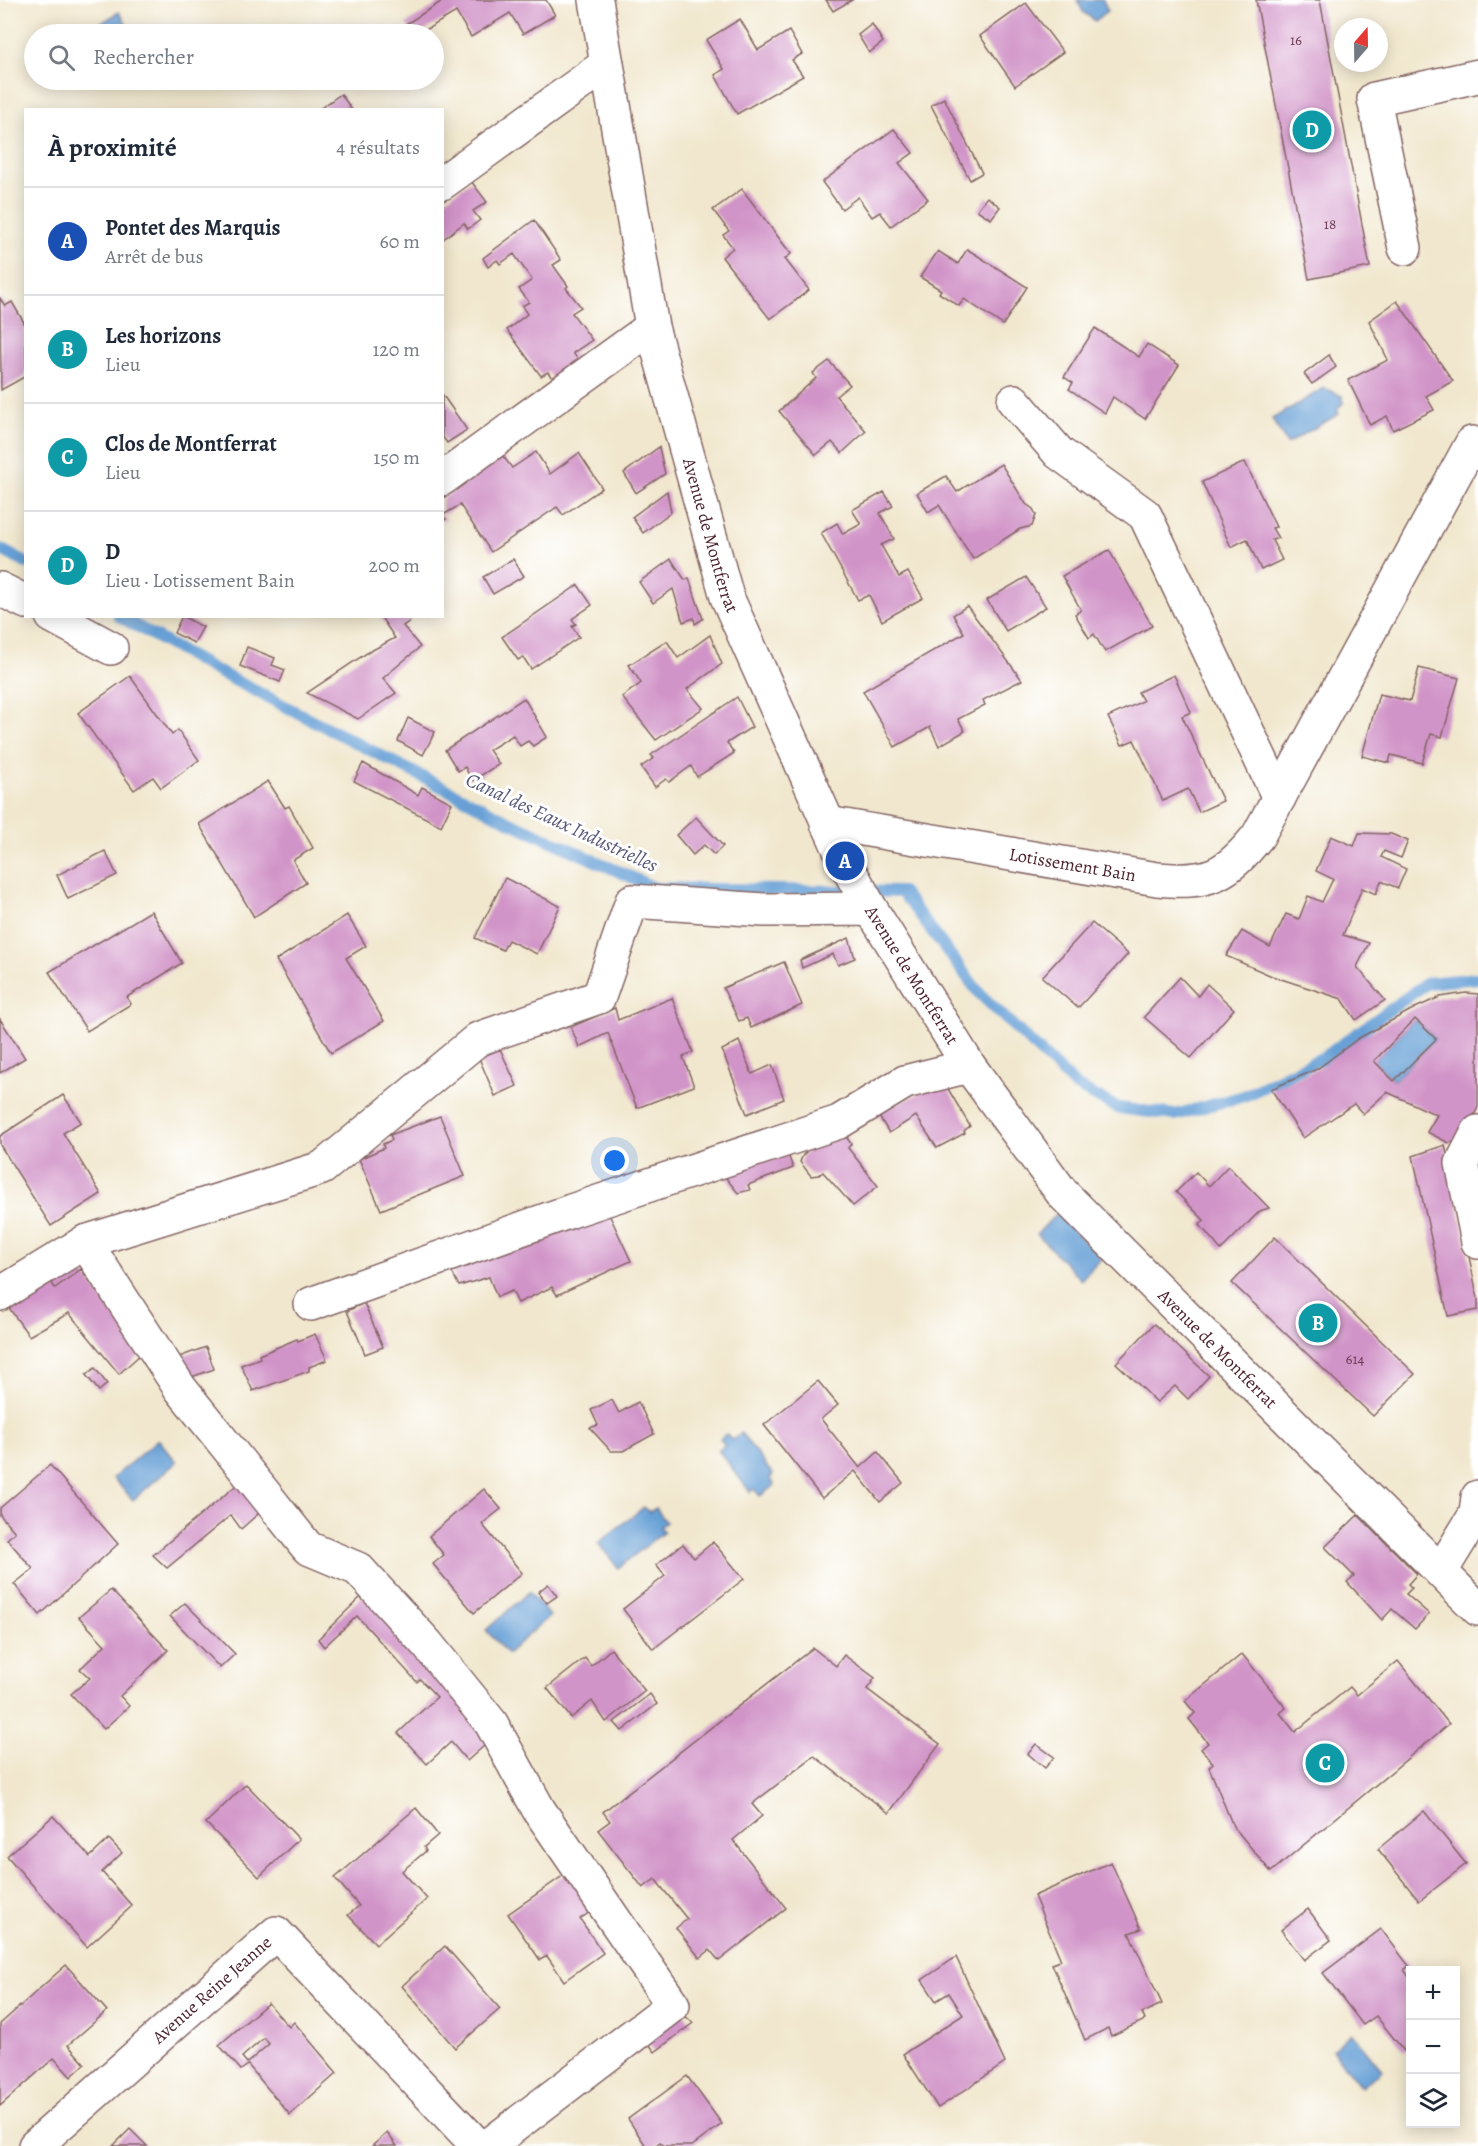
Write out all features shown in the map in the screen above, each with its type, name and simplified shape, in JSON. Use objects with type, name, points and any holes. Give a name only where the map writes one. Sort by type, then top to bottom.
[{"type":"street","name":"Avenue de Montferrat","points":[[596,0],[652,327],[727,597],[848,868],[969,1066],[1063,1194],[1478,1609]]},
{"type":"street","points":[[444,182],[607,64]]},
{"type":"street","points":[[1405,248],[1374,99],[1478,76]]},
{"type":"street","points":[[444,478],[652,327]]},
{"type":"street","points":[[1014,401],[1059,453],[1145,515],[1279,798]]},
{"type":"street","name":"Lotissement Bain","points":[[827,823],[1145,877],[1185,882],[1211,877],[1239,860],[1258,836],[1473,443]]},
{"type":"street","points":[[0,589],[24,601]]},
{"type":"street","points":[[56,618],[111,648]]},
{"type":"street","points":[[0,1294],[85,1242],[322,1168],[478,1039],[599,997],[632,901],[764,910],[870,907]]},
{"type":"street","points":[[311,1304],[571,1211],[839,1122],[905,1082],[969,1066]]},
{"type":"street","points":[[1478,1132],[1462,1163],[1478,1242]]},
{"type":"street","points":[[85,1242],[180,1388],[308,1548],[358,1569],[427,1644],[491,1724],[540,1810],[673,2005],[488,2146]]},
{"type":"street","points":[[1441,1571],[1476,1515],[1478,1497]]},
{"type":"street","name":"Avenue Reine Jeanne","points":[[35,2146],[276,1933],[478,2146]]},
{"type":"water","points":[[1077,0],[1103,0],[1108,11],[1095,21],[1083,12]]},
{"type":"water","points":[[119,12],[127,24],[100,24]]},
{"type":"water","points":[[1324,388],[1342,396],[1343,403],[1337,409],[1339,414],[1287,444],[1272,419]]},
{"type":"water","points":[[1415,1019],[1436,1039],[1394,1081],[1374,1061]]},
{"type":"water","points":[[1056,1214],[1102,1258],[1081,1280],[1037,1234]]},
{"type":"water","points":[[741,1433],[773,1475],[770,1478],[775,1485],[760,1496],[754,1489],[750,1492],[718,1450],[725,1445],[720,1439],[726,1434],[732,1440]]},
{"type":"water","points":[[158,1439],[177,1462],[133,1500],[113,1478]]},
{"type":"water","points":[[644,1507],[649,1512],[656,1508],[666,1522],[660,1527],[664,1532],[618,1568],[598,1543]]},
{"type":"water","points":[[529,1592],[550,1616],[507,1654],[486,1630]]},
{"type":"water","points":[[1352,2033],[1382,2070],[1361,2087],[1332,2050]]},
{"type":"building","points":[[444,0],[546,0],[555,15],[523,34],[510,13],[471,37],[456,12],[436,24],[406,24]]},
{"type":"building","points":[[826,0],[852,0],[833,11]]},
{"type":"building","points":[[1256,0],[1320,0],[1370,267],[1309,279]]},
{"type":"building","points":[[1026,3],[1063,52],[1015,86],[980,36]]},
{"type":"building","points":[[740,19],[758,50],[789,31],[802,54],[792,60],[803,76],[737,114],[715,75],[724,69],[706,40]]},
{"type":"building","points":[[872,24],[883,42],[869,53],[858,35]]},
{"type":"building","points":[[341,94],[351,108],[321,108]]},
{"type":"building","points":[[944,98],[982,173],[970,180],[931,105]]},
{"type":"building","points":[[894,129],[913,153],[899,163],[928,199],[891,226],[880,212],[872,217],[858,197],[842,209],[822,182]]},
{"type":"building","points":[[471,181],[487,202],[473,211],[480,220],[468,229],[464,223],[444,238],[444,201]]},
{"type":"building","points":[[742,189],[791,254],[785,259],[809,290],[770,319],[722,257],[733,248],[723,235],[729,231],[713,210]]},
{"type":"building","points":[[987,197],[1000,207],[991,219],[977,210]]},
{"type":"building","points":[[534,220],[561,260],[553,265],[568,286],[566,288],[581,307],[572,313],[592,340],[573,353],[582,365],[556,384],[548,372],[541,376],[507,330],[527,314],[522,306],[529,302],[519,289],[532,280],[514,254],[500,264],[497,260],[488,267],[483,258]]},
{"type":"building","points":[[967,249],[1027,287],[1003,325],[964,299],[959,306],[939,293],[941,290],[920,277],[938,251],[958,264]]},
{"type":"building","points":[[0,298],[5,306],[12,302],[24,323],[24,377],[1,390]]},
{"type":"building","points":[[1397,301],[1453,381],[1426,396],[1434,410],[1393,430],[1387,416],[1370,425],[1348,380],[1388,360],[1369,321]]},
{"type":"building","points":[[1095,328],[1139,357],[1147,344],[1179,365],[1145,419],[1113,397],[1105,413],[1069,389],[1073,383],[1064,377]]},
{"type":"building","points":[[1329,355],[1336,367],[1312,384],[1304,374]]},
{"type":"building","points":[[829,361],[850,385],[836,396],[866,431],[842,453],[832,442],[816,455],[779,411],[816,378],[813,373]]},
{"type":"building","points":[[444,397],[467,430],[447,443],[444,439]]},
{"type":"building","points":[[659,447],[665,474],[636,493],[624,473]]},
{"type":"building","points":[[536,452],[550,474],[579,453],[602,488],[563,515],[557,507],[491,552],[460,505],[444,514],[444,498],[503,456],[512,468]]},
{"type":"building","points":[[1245,462],[1276,527],[1272,528],[1278,538],[1272,540],[1282,560],[1261,570],[1247,539],[1231,547],[1202,482]]},
{"type":"building","points":[[1001,464],[1026,504],[1033,509],[1036,515],[1032,526],[1020,529],[973,559],[939,505],[928,512],[917,493],[946,476],[957,492]]},
{"type":"building","points":[[667,491],[671,512],[643,533],[632,517]]},
{"type":"building","points":[[884,492],[893,506],[880,513],[894,539],[881,545],[899,577],[908,572],[923,598],[882,621],[869,595],[858,600],[821,533],[837,523],[843,534],[861,524],[852,510]]},
{"type":"building","points":[[1109,550],[1152,626],[1105,652],[1094,634],[1089,638],[1075,614],[1081,610],[1062,576]]},
{"type":"building","points":[[513,559],[524,576],[493,594],[483,577]]},
{"type":"building","points":[[671,559],[685,580],[689,578],[703,619],[695,624],[694,618],[683,622],[673,589],[653,603],[639,582]]},
{"type":"building","points":[[1026,577],[1046,607],[1006,631],[987,600]]},
{"type":"building","points":[[578,585],[592,605],[572,619],[576,624],[572,626],[579,637],[531,669],[523,657],[518,660],[502,637]]},
{"type":"building","points":[[967,606],[1022,680],[983,700],[985,705],[958,719],[965,731],[939,746],[930,727],[895,747],[863,691],[964,633],[953,615]]},
{"type":"building","points":[[181,618],[186,618],[203,627],[194,643],[174,633]]},
{"type":"building","points":[[381,618],[408,618],[410,621],[403,626],[420,647],[383,678],[396,693],[358,719],[307,693],[367,653],[395,638]]},
{"type":"building","points":[[710,635],[722,664],[687,689],[703,708],[656,740],[622,697],[641,683],[629,665],[667,641],[678,658]]},
{"type":"building","points":[[247,647],[275,658],[272,665],[285,670],[280,682],[240,666]]},
{"type":"building","points":[[1419,668],[1459,678],[1442,737],[1431,734],[1422,763],[1391,755],[1389,763],[1362,756],[1379,694],[1410,701]]},
{"type":"building","points":[[1174,675],[1191,712],[1182,716],[1223,801],[1199,812],[1188,789],[1163,801],[1134,740],[1122,745],[1108,717],[1143,701],[1138,692]]},
{"type":"building","points":[[130,676],[172,735],[178,730],[199,760],[161,788],[153,777],[134,790],[78,713]]},
{"type":"building","points":[[737,697],[752,727],[727,743],[734,753],[697,777],[691,766],[669,782],[666,779],[655,787],[641,767],[654,758],[651,755]]},
{"type":"building","points":[[524,698],[547,737],[533,746],[528,741],[520,746],[513,735],[489,750],[499,764],[472,781],[465,767],[458,771],[445,750]]},
{"type":"building","points":[[408,718],[435,732],[423,755],[398,741]]},
{"type":"building","points":[[363,763],[418,795],[422,787],[452,803],[441,826],[354,781]]},
{"type":"building","points":[[268,781],[285,808],[289,806],[313,848],[293,860],[306,883],[254,917],[199,824]]},
{"type":"building","points":[[696,817],[723,846],[714,855],[704,845],[693,855],[676,835]]},
{"type":"building","points":[[1359,833],[1391,834],[1408,841],[1401,858],[1384,851],[1381,857],[1406,869],[1398,888],[1381,881],[1376,894],[1362,888],[1343,935],[1369,943],[1357,967],[1385,1000],[1356,1020],[1342,999],[1272,976],[1226,956],[1242,931],[1270,947],[1286,914],[1299,919],[1308,896],[1322,902],[1333,879],[1316,871],[1331,836],[1354,846]]},
{"type":"building","points":[[105,851],[117,875],[68,899],[57,875]]},
{"type":"building","points":[[505,878],[560,906],[537,954],[508,940],[503,950],[475,938]]},
{"type":"building","points":[[151,911],[182,963],[127,997],[131,1004],[87,1031],[49,972]]},
{"type":"building","points":[[347,915],[366,946],[346,958],[384,1021],[331,1053],[276,960]]},
{"type":"building","points":[[1092,923],[1128,954],[1078,1008],[1042,977]]},
{"type":"building","points":[[849,938],[855,958],[838,965],[833,954],[802,968],[800,960]]},
{"type":"building","points":[[784,962],[802,1005],[751,1028],[747,1018],[739,1021],[723,988]]},
{"type":"building","points":[[1180,977],[1198,996],[1207,984],[1234,1009],[1191,1058],[1144,1017]]},
{"type":"building","points":[[1466,993],[1478,994],[1478,1107],[1463,1138],[1449,1143],[1427,1132],[1437,1115],[1387,1092],[1363,1114],[1354,1104],[1303,1138],[1271,1089],[1317,1069],[1359,1038],[1440,997]],"holes":[[[1415,1019],[1436,1039],[1394,1081],[1374,1061]]]},
{"type":"building","points":[[672,998],[693,1052],[683,1057],[694,1086],[637,1108],[608,1033],[579,1047],[571,1027],[615,1008],[618,1020]]},
{"type":"building","points":[[0,1019],[25,1058],[0,1073]]},
{"type":"building","points":[[739,1041],[752,1074],[772,1065],[784,1099],[747,1114],[722,1050]]},
{"type":"building","points":[[500,1049],[517,1086],[495,1096],[479,1058]]},
{"type":"building","points":[[944,1082],[970,1126],[964,1131],[965,1133],[937,1148],[916,1116],[889,1133],[877,1113]]},
{"type":"building","points":[[63,1095],[81,1122],[63,1133],[101,1194],[51,1226],[0,1145],[0,1136]]},
{"type":"building","points":[[440,1116],[465,1176],[381,1210],[359,1159],[384,1148],[383,1144],[392,1140],[390,1135]]},
{"type":"building","points":[[842,1130],[851,1144],[848,1148],[878,1186],[853,1206],[823,1172],[811,1176],[800,1162],[806,1152],[798,1144]]},
{"type":"building","points":[[1445,1145],[1478,1299],[1478,1310],[1448,1316],[1413,1156]]},
{"type":"building","points":[[786,1149],[793,1168],[748,1185],[750,1190],[738,1193],[722,1173]]},
{"type":"building","points":[[1228,1166],[1269,1208],[1260,1211],[1221,1250],[1200,1225],[1204,1220],[1176,1192],[1196,1172],[1209,1186]]},
{"type":"building","points":[[608,1212],[631,1261],[557,1295],[552,1287],[518,1303],[512,1291],[497,1297],[489,1277],[459,1286],[450,1268]]},
{"type":"building","points":[[1275,1237],[1415,1374],[1373,1416],[1232,1283]]},
{"type":"building","points":[[81,1269],[142,1353],[119,1374],[69,1313],[29,1336],[9,1308],[51,1282],[55,1288]]},
{"type":"building","points":[[364,1303],[383,1347],[365,1354],[347,1311]]},
{"type":"building","points":[[1154,1324],[1209,1376],[1188,1399],[1175,1386],[1157,1402],[1116,1363]]},
{"type":"building","points":[[315,1334],[327,1360],[309,1367],[309,1371],[253,1391],[241,1365],[297,1339],[298,1341]]},
{"type":"building","points":[[206,1347],[214,1369],[183,1380],[168,1361]]},
{"type":"building","points":[[95,1368],[107,1384],[99,1391],[86,1375]]},
{"type":"building","points":[[818,1381],[838,1405],[821,1419],[860,1468],[878,1452],[903,1483],[880,1502],[855,1471],[822,1498],[764,1425]]},
{"type":"building","points":[[612,1400],[619,1413],[638,1402],[654,1434],[623,1451],[611,1451],[590,1428],[598,1425],[591,1410]]},
{"type":"building","points":[[50,1465],[118,1544],[40,1615],[14,1584],[33,1569],[7,1539],[15,1532],[0,1515],[0,1508]]},
{"type":"building","points":[[245,1478],[267,1506],[241,1529],[231,1515],[167,1568],[153,1555]]},
{"type":"building","points":[[484,1489],[501,1509],[482,1524],[522,1573],[474,1613],[433,1564],[444,1555],[429,1536]]},
{"type":"building","points":[[1358,1515],[1417,1574],[1408,1584],[1412,1588],[1406,1594],[1429,1614],[1415,1629],[1392,1609],[1382,1620],[1347,1582],[1354,1576],[1325,1547]]},
{"type":"building","points":[[713,1542],[744,1579],[653,1649],[623,1609],[665,1576],[656,1565],[683,1544],[694,1558]]},
{"type":"building","points":[[548,1584],[557,1596],[547,1603],[538,1592]]},
{"type":"building","points":[[370,1588],[493,1738],[467,1761],[451,1742],[427,1764],[398,1733],[437,1697],[420,1679],[417,1682],[357,1616],[324,1647],[318,1639]]},
{"type":"building","points":[[111,1590],[168,1650],[120,1696],[129,1706],[104,1729],[71,1694],[90,1678],[80,1669],[105,1645],[79,1617]]},
{"type":"building","points":[[185,1603],[235,1654],[220,1668],[170,1616]]},
{"type":"building","points":[[813,1648],[836,1666],[844,1655],[875,1678],[867,1689],[940,1744],[889,1813],[814,1756],[752,1804],[762,1816],[733,1840],[786,1908],[719,1961],[710,1950],[700,1958],[676,1928],[687,1919],[655,1879],[643,1888],[598,1830],[610,1821],[603,1812]]},
{"type":"building","points":[[611,1649],[645,1691],[606,1722],[592,1701],[571,1718],[547,1688],[585,1658],[591,1666]]},
{"type":"building","points":[[1242,1654],[1286,1708],[1280,1713],[1295,1732],[1350,1687],[1357,1695],[1398,1661],[1449,1724],[1271,1872],[1233,1826],[1209,1767],[1213,1763],[1201,1749],[1208,1743],[1189,1719],[1195,1713],[1185,1701]]},
{"type":"building","points":[[650,1694],[657,1704],[622,1731],[614,1722]]},
{"type":"building","points":[[1036,1744],[1054,1757],[1045,1768],[1028,1754]]},
{"type":"building","points":[[246,1784],[299,1839],[259,1877],[206,1823]]},
{"type":"building","points":[[416,1808],[438,1835],[424,1847],[426,1851],[402,1871],[427,1899],[376,1944],[348,1915],[359,1906],[335,1878]]},
{"type":"building","points":[[1424,1811],[1466,1864],[1419,1901],[1378,1849]]},
{"type":"building","points":[[53,1816],[90,1857],[109,1839],[122,1853],[102,1872],[132,1906],[87,1947],[7,1856]]},
{"type":"building","points":[[1111,1862],[1141,1929],[1129,1933],[1162,2004],[1142,2013],[1145,2020],[1111,2036],[1108,2028],[1085,2040],[1052,1964],[1061,1960],[1034,1896]]},
{"type":"building","points":[[567,1873],[602,1904],[580,1919],[603,1953],[564,1981],[547,1956],[540,1960],[508,1914]]},
{"type":"building","points":[[1308,1909],[1331,1940],[1304,1960],[1281,1930]]},
{"type":"building","points":[[1381,1929],[1409,1966],[1406,1966],[1404,1970],[1406,1973],[1406,2049],[1404,2051],[1376,2016],[1363,2025],[1323,1973]]},
{"type":"building","points":[[445,1946],[500,2009],[455,2048],[402,1986]]},
{"type":"building","points":[[956,1957],[1005,2063],[938,2108],[903,2054],[963,2015],[949,1993],[936,2001],[922,1980]]},
{"type":"building","points":[[66,1965],[107,2011],[68,2045],[85,2064],[71,2077],[54,2058],[0,2106],[0,2024]]},
{"type":"building","points":[[268,2003],[289,2027],[294,2022],[337,2073],[290,2115],[248,2065],[241,2070],[219,2045]],"holes":[[[264,2038],[269,2044],[247,2063],[242,2057]]]},
{"type":"building","points":[[674,2006],[693,2023],[655,2052],[649,2044],[635,2055],[626,2043]]},
{"type":"building","points":[[687,2076],[722,2124],[692,2146],[664,2146],[660,2142],[655,2146],[646,2146],[628,2119]]},
{"type":"building","points":[[130,2129],[147,2146],[113,2146]]},
{"type":"building","points":[[387,2133],[397,2146],[372,2146]]},
{"type":"waterway","name":"Canal des Eaux Industrielles","points":[[0,549],[24,562]]},
{"type":"waterway","name":"Canal des Eaux Industrielles","points":[[123,618],[211,668],[510,822],[655,888],[902,892],[980,994],[1076,1086],[1118,1108],[1175,1115],[1244,1096],[1324,1057],[1427,983],[1478,978]]},
{"type":"place","name":"D","points":[[1312,130]]},
{"type":"place","name":"Pontet des Marquis","points":[[845,861]]},
{"type":"place","name":"Les horizons","points":[[1318,1323]]},
{"type":"place","name":"Clos de Montferrat","points":[[1325,1763]]}]
